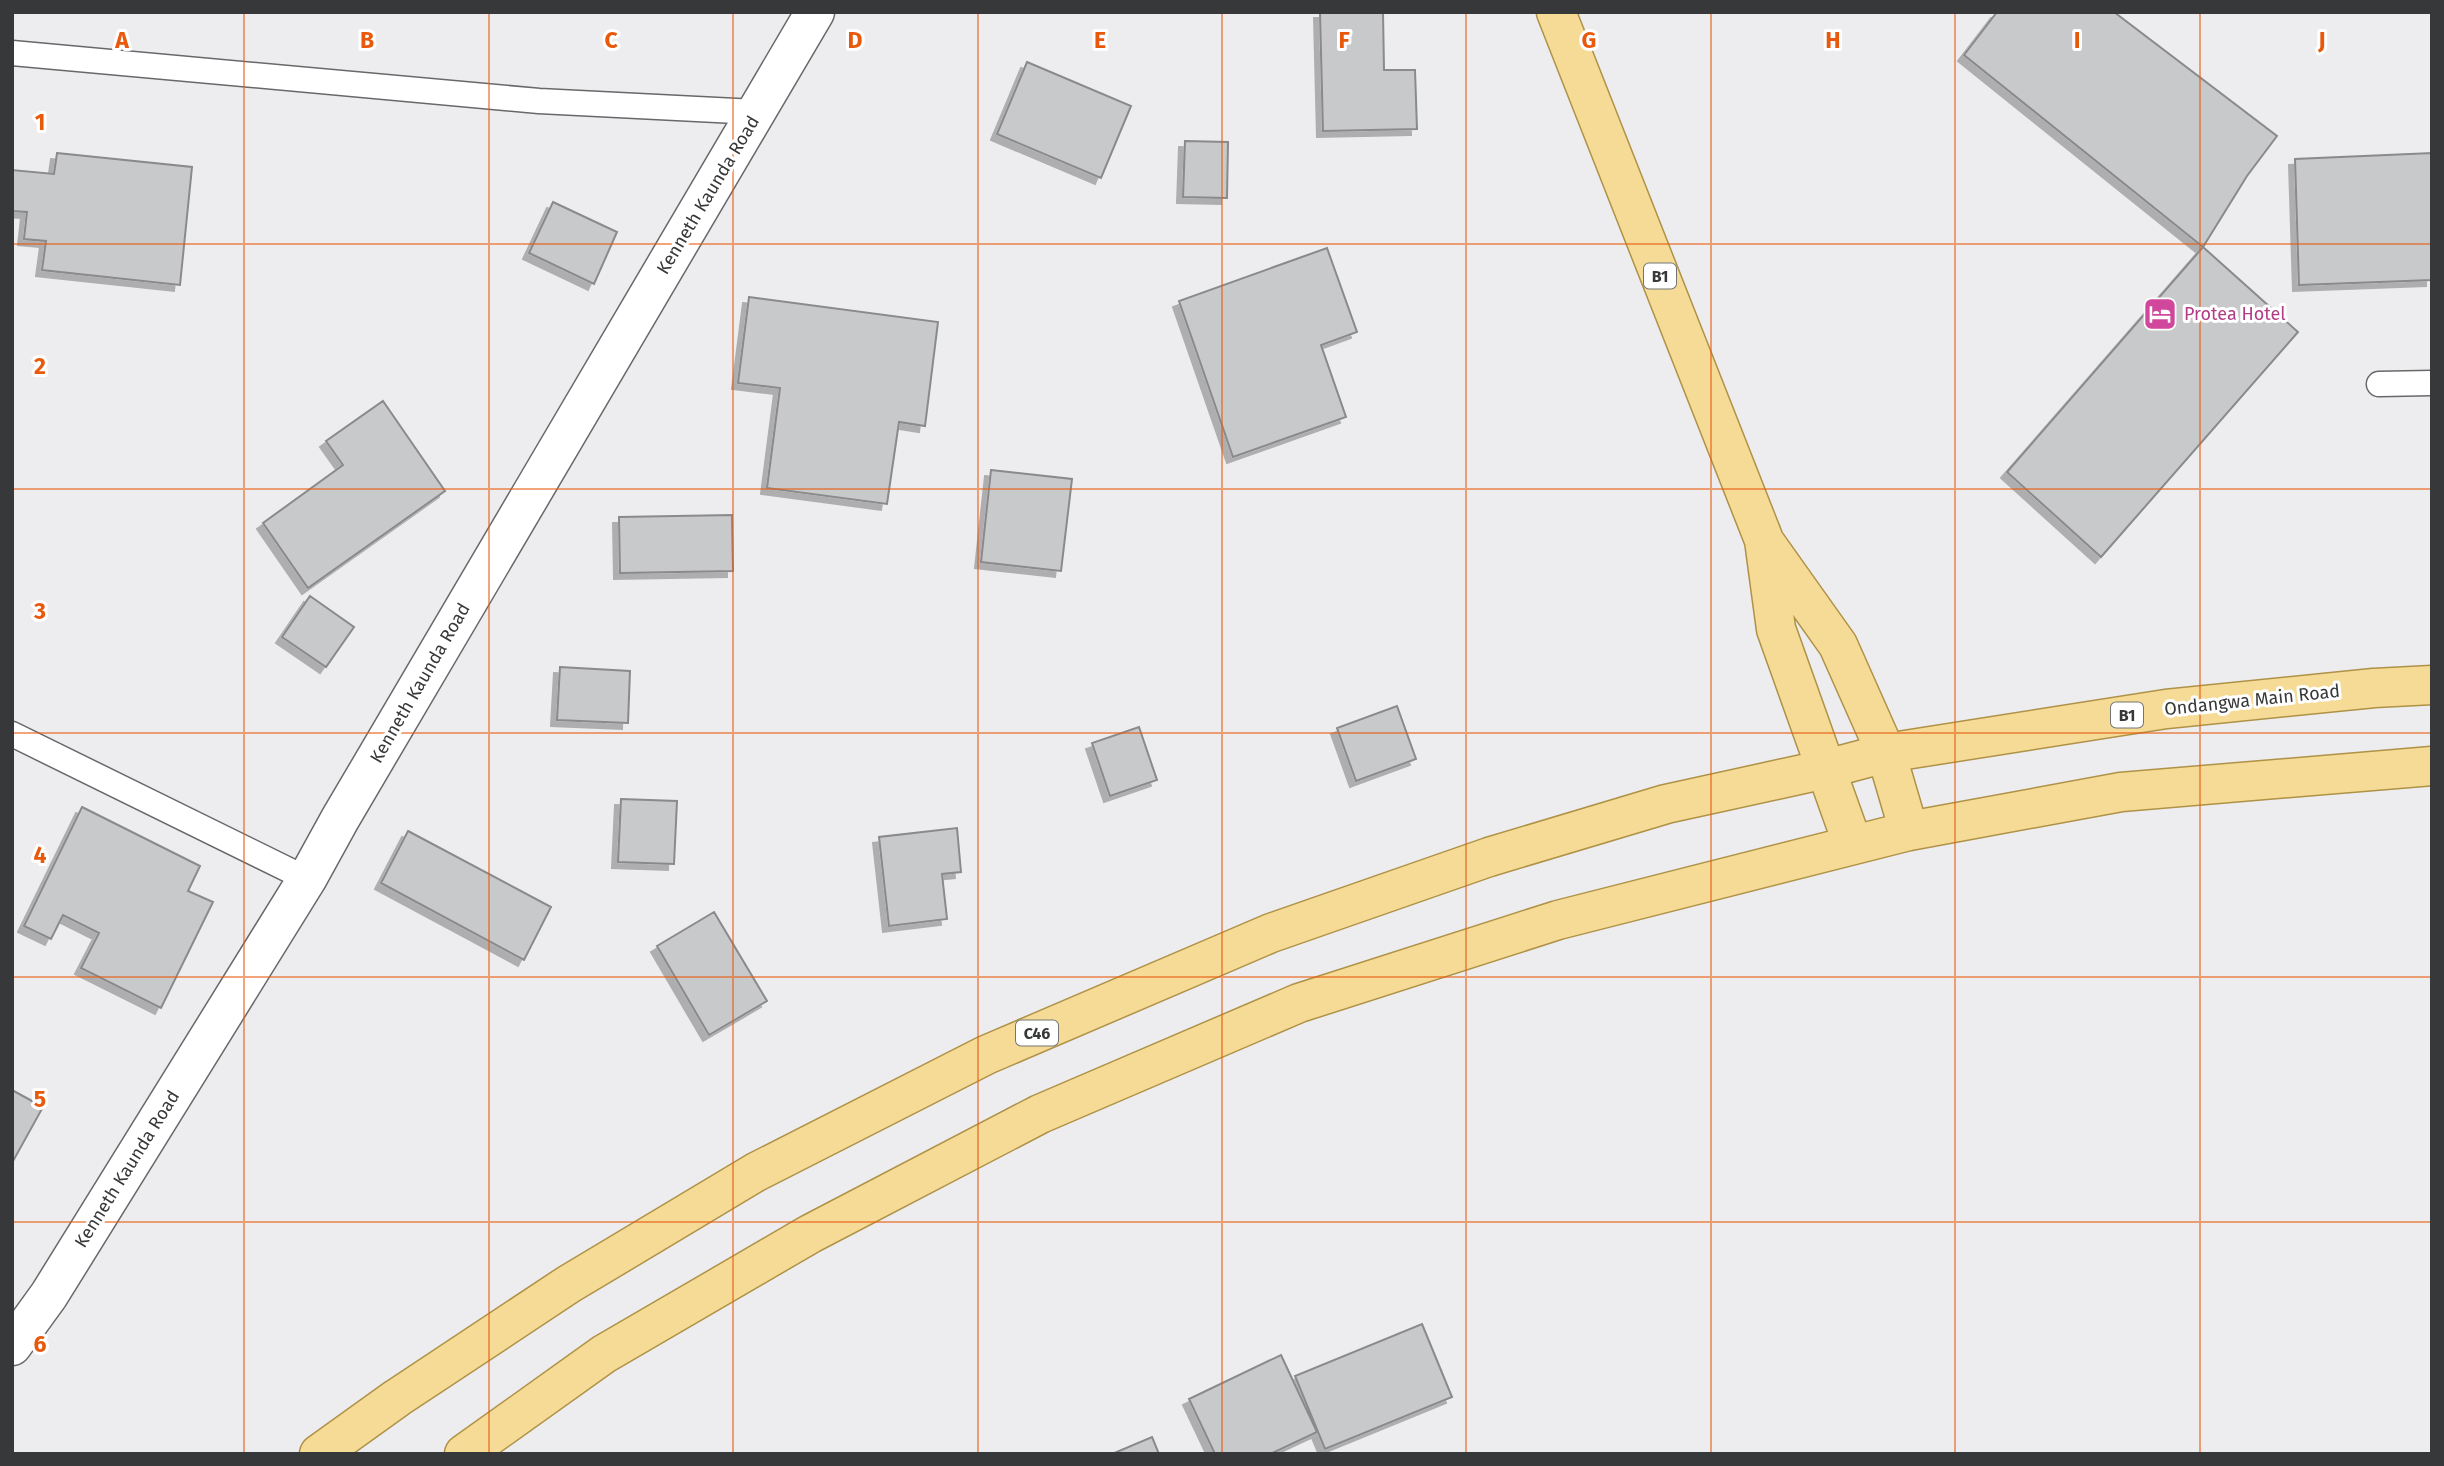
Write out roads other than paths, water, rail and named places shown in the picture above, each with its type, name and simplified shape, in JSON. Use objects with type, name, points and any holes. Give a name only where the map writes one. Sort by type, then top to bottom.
[{"type":"main road","name":"B1","points":[[1556,12],[1764,540],[1838,645],[1886,753],[1909,831]]},
{"type":"main road","name":"B1","points":[[1764,540],[1776,629],[1853,845]]},
{"type":"main road","name":"Ondangwa Main Road","points":[[1826,769],[1886,753],[2166,709],[2374,688],[2432,685]]},
{"type":"main road","points":[[464,1454],[604,1354],[810,1234],[1040,1114],[1299,1003],[1558,920],[1909,831],[2122,792],[2432,766]]},
{"type":"main road","name":"C46","points":[[321,1453],[397,1398],[569,1284],[756,1172],[986,1055],[1271,933],[1489,857],[1666,804],[1826,769]]},
{"type":"street","name":"Kenneth Kaunda Road","points":[[12,1346],[49,1295],[307,879],[815,12]]},
{"type":"lane","points":[[12,53],[540,101],[757,112]]},
{"type":"lane","points":[[2379,384],[2432,383]]},
{"type":"lane","points":[[12,734],[307,879]]},
{"type":"place","name":"Protea Hotel","points":[[2160,314]]}]
